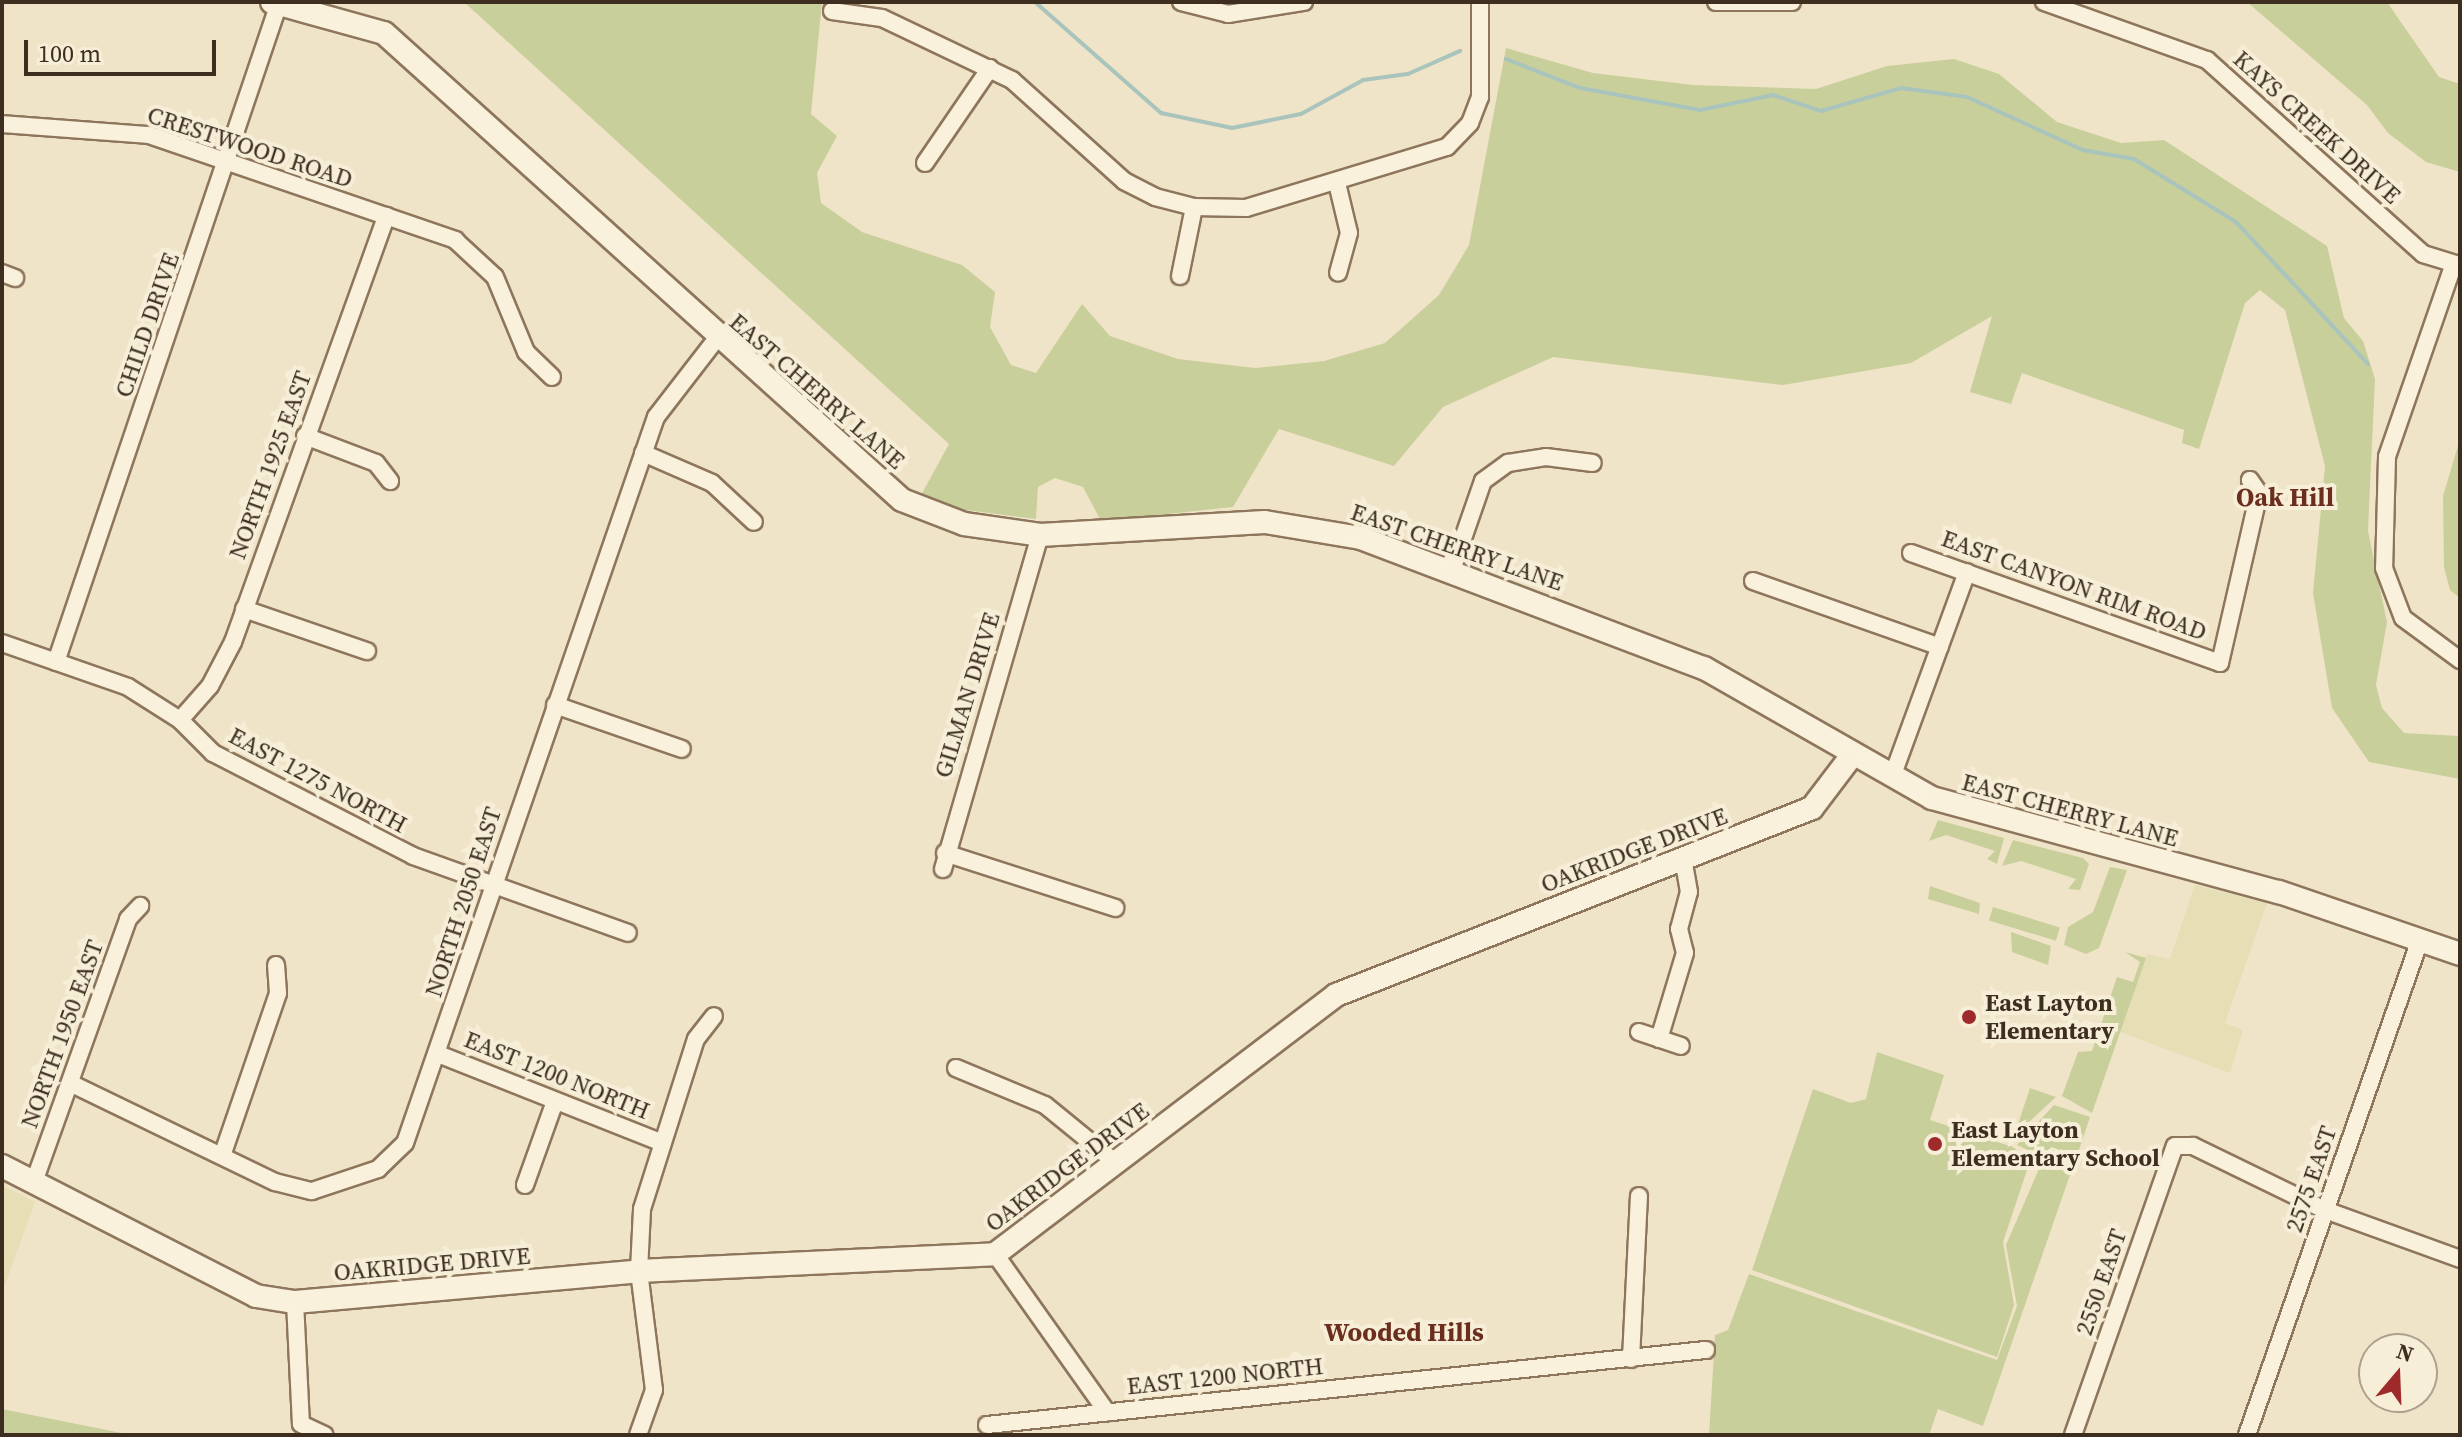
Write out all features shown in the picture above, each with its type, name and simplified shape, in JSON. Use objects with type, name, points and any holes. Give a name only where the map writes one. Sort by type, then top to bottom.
[{"type":"street","name":"EAST CHERRY LANE","points":[[272,2],[384,33],[717,338],[902,500],[964,524],[1040,535],[1277,523],[1361,538],[1704,668],[1892,777],[1976,815],[2279,892],[2460,954]]},
{"type":"street","points":[[1181,2],[1228,14],[1304,2]]},
{"type":"street","points":[[832,11],[882,18],[990,68],[1124,181],[1194,207],[1246,208],[1337,183],[1447,147],[1470,123],[1485,68],[1480,2]]},
{"type":"street","points":[[1716,2],[1792,2]]},
{"type":"street","name":"KAYS CREEK DRIVE","points":[[2044,2],[2207,60],[2423,254],[2456,265]]},
{"type":"street","name":"CHILD DRIVE","points":[[56,662],[229,162],[279,3]]},
{"type":"street","points":[[925,163],[990,68]]},
{"type":"street","name":"CRESTWOOD ROAD","points":[[2,124],[149,135],[455,240],[478,256],[495,277],[526,352],[552,377]]},
{"type":"street","points":[[1337,183],[1349,233],[1338,273]]},
{"type":"street","points":[[1180,276],[1194,207]]},
{"type":"street","name":"NORTH 1925 EAST","points":[[180,720],[210,686],[244,609],[386,216]]},
{"type":"street","points":[[2456,265],[2387,457],[2384,568],[2403,618],[2460,660]]},
{"type":"street","name":"NORTH 2050 EAST","points":[[70,1083],[222,1156],[312,1191],[345,1185],[378,1169],[405,1143],[643,453],[669,396],[717,338]]},
{"type":"street","points":[[305,436],[376,463],[390,481]]},
{"type":"street","points":[[643,453],[712,483],[754,522]]},
{"type":"street","points":[[1452,570],[1483,481],[1508,463],[1546,457],[1593,463]]},
{"type":"street","name":"EAST CANYON RIM ROAD","points":[[1911,553],[2220,663],[2259,493],[2250,480]]},
{"type":"street","name":"GILMAN DRIVE","points":[[1040,535],[944,861],[1115,908]]},
{"type":"street","points":[[1892,777],[1967,572]]},
{"type":"street","points":[[1753,581],[1940,647]]},
{"type":"street","points":[[244,609],[367,651]]},
{"type":"street","name":"EAST 1275 NORTH","points":[[2,643],[128,687],[180,720],[213,753],[494,890],[628,933]]},
{"type":"street","points":[[555,705],[682,749]]},
{"type":"street","name":"OAKRIDGE DRIVE","points":[[2,1166],[256,1296],[295,1302],[639,1271],[995,1254],[1336,995],[1812,808],[1853,754]]},
{"type":"street","points":[[1659,1039],[1685,953],[1679,929],[1689,892],[1683,858]]},
{"type":"street","name":"NORTH 1950 EAST","points":[[34,1182],[128,919],[140,906]]},
{"type":"street","name":"2575 EAST","points":[[2247,1435],[2420,940]]},
{"type":"street","points":[[222,1156],[278,993],[276,965]]},
{"type":"street","points":[[638,1435],[654,1390],[654,1350],[639,1271],[642,1209],[658,1141],[696,1039],[714,1016]]},
{"type":"street","points":[[1639,1032],[1681,1046]]},
{"type":"street","name":"EAST 1200 NORTH","points":[[438,1054],[658,1141]]},
{"type":"street","points":[[956,1068],[1045,1105],[1116,1163]]},
{"type":"street","points":[[525,1185],[555,1101]]},
{"type":"street","name":"2550 EAST","points":[[2073,1435],[2175,1146],[2193,1146],[2325,1210]]},
{"type":"street","points":[[1631,1359],[1639,1196]]},
{"type":"street","points":[[2325,1210],[2460,1259]]},
{"type":"street","points":[[995,1254],[1107,1412]]},
{"type":"street","points":[[295,1302],[301,1424],[325,1435]]},
{"type":"street","name":"EAST 1200 NORTH","points":[[987,1425],[1706,1350]]},
{"type":"shaded area","points":[[2195,885],[2267,903],[2225,1023],[2243,1030],[2230,1073],[2120,1032],[2147,954],[2170,959]]},
{"type":"shaded area","points":[[2,1185],[35,1202],[2,1293]]},
{"type":"green space","points":[[464,2],[822,2],[811,114],[837,136],[817,173],[821,203],[862,232],[962,265],[995,292],[990,327],[1011,365],[1036,373],[1082,304],[1110,336],[1178,359],[1255,368],[1324,361],[1385,343],[1439,295],[1469,245],[1506,48],[1593,73],[1693,85],[1816,89],[1887,66],[1954,59],[1999,74],[2057,122],[2121,143],[2164,140],[2327,246],[2344,318],[2363,341],[2375,379],[2368,531],[2387,622],[2376,685],[2382,708],[2404,733],[2460,736],[2460,779],[2369,762],[2332,708],[2313,593],[2325,466],[2285,310],[2260,290],[2245,303],[2199,449],[2182,443],[2184,430],[2022,373],[2011,404],[1970,392],[1992,316],[1911,363],[1783,385],[1553,357],[1443,407],[1394,466],[1279,429],[1233,507],[1101,521],[1083,487],[1055,478],[1038,487],[1036,519],[958,509],[920,497],[949,444]]},
{"type":"green space","points":[[2247,2],[2387,2],[2439,77],[2460,84],[2460,172],[2426,162],[2388,133],[2367,105]]},
{"type":"green space","points":[[2460,439],[2460,598],[2450,590],[2444,567],[2443,496]]},
{"type":"green space","points":[[1938,820],[2004,838],[1997,864],[1987,859],[1995,851],[1946,835],[1929,841]]},
{"type":"green space","points":[[2013,840],[2083,858],[2089,864],[2080,890],[2068,889],[2076,879],[2021,861],[2002,866]]},
{"type":"green space","points":[[2110,867],[2127,870],[2099,948],[2086,954],[2064,945],[2068,927],[2093,912]]},
{"type":"green space","points":[[1930,886],[1980,903],[1979,914],[1928,899]]},
{"type":"green space","points":[[1993,907],[2060,927],[2056,941],[1989,920]]},
{"type":"green space","points":[[2011,932],[2051,946],[2048,965],[2012,952]]},
{"type":"green space","points":[[2125,952],[2146,958],[2092,1113],[2062,1096],[2078,1052],[2092,1051],[2117,977],[2133,982],[2140,962]]},
{"type":"green space","points":[[1877,1052],[1944,1075],[1930,1120],[2013,1147],[2030,1161],[2003,1242],[2014,1305],[1997,1357],[1752,1270],[1813,1089],[1851,1103],[1866,1099]]},
{"type":"green space","points":[[2030,1088],[2056,1097],[2014,1136]]},
{"type":"green space","points":[[2054,1105],[2090,1117],[2072,1171],[2017,1145]]},
{"type":"green space","points":[[2042,1162],[2071,1172],[1983,1426],[1938,1409],[1929,1435],[1709,1435],[1715,1335],[1728,1330],[1749,1274],[1997,1360],[2017,1306],[2006,1245]]},
{"type":"green space","points":[[2,1409],[132,1435],[2,1435]]},
{"type":"waterway","points":[[1035,2],[1161,113],[1232,128],[1301,114],[1363,80],[1408,74],[1460,51]]},
{"type":"waterway","points":[[1506,59],[1580,88],[1700,110],[1773,95],[1821,111],[1901,88],[1967,97],[2083,150],[2134,159],[2236,222],[2368,364]]},
{"type":"place","name":"East Layton Elementary","points":[[1969,1017]]},
{"type":"place","name":"East Layton Elementary School","points":[[1935,1144]]},
{"type":"district","name":"Oak Hill","points":[[2285,498]]},
{"type":"district","name":"Wooded Hills","points":[[1404,1333]]}]
